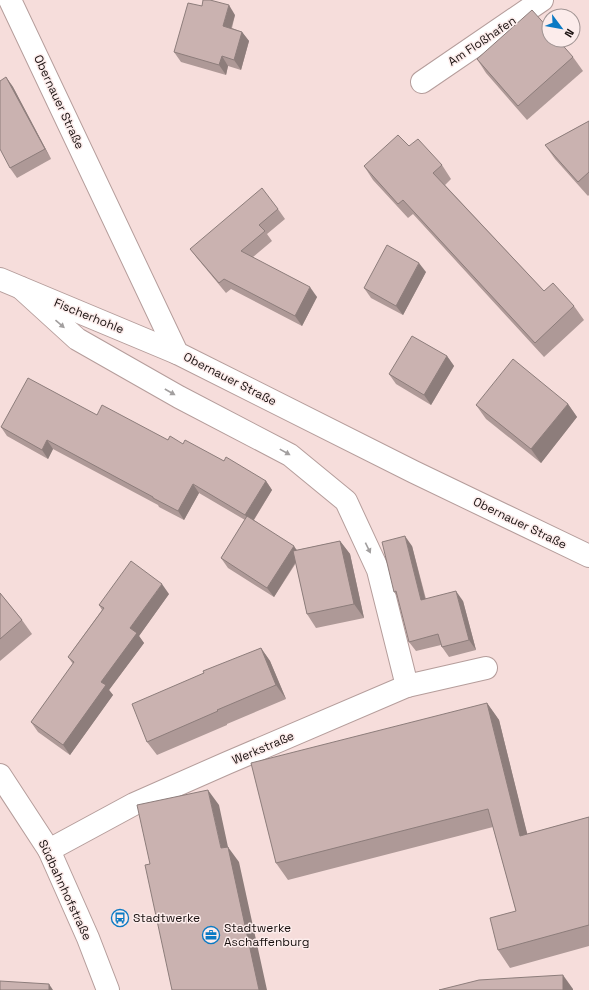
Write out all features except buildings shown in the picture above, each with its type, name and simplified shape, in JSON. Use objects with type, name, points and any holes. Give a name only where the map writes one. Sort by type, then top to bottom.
[{"type":"street","name":"Obernauer Straße","points":[[10,0],[178,353],[414,472],[589,556]]},
{"type":"street","name":"Am Floßhafen","points":[[422,82],[542,0]]},
{"type":"street","name":"Fischerhohle","points":[[0,280],[178,353]]},
{"type":"street","points":[[21,288],[77,339],[179,397],[290,455],[346,501],[378,570],[407,686]]},
{"type":"street","name":"Werkstraße","points":[[49,850],[134,804],[407,686],[486,668]]},
{"type":"street","name":"Südbahnhofstraße","points":[[0,775],[49,850],[88,938],[108,990]]},
{"type":"place","name":"Stadtwerke","points":[[120,918]]},
{"type":"place","name":"Stadtwerke Aschaffenburg","points":[[211,935]]}]
